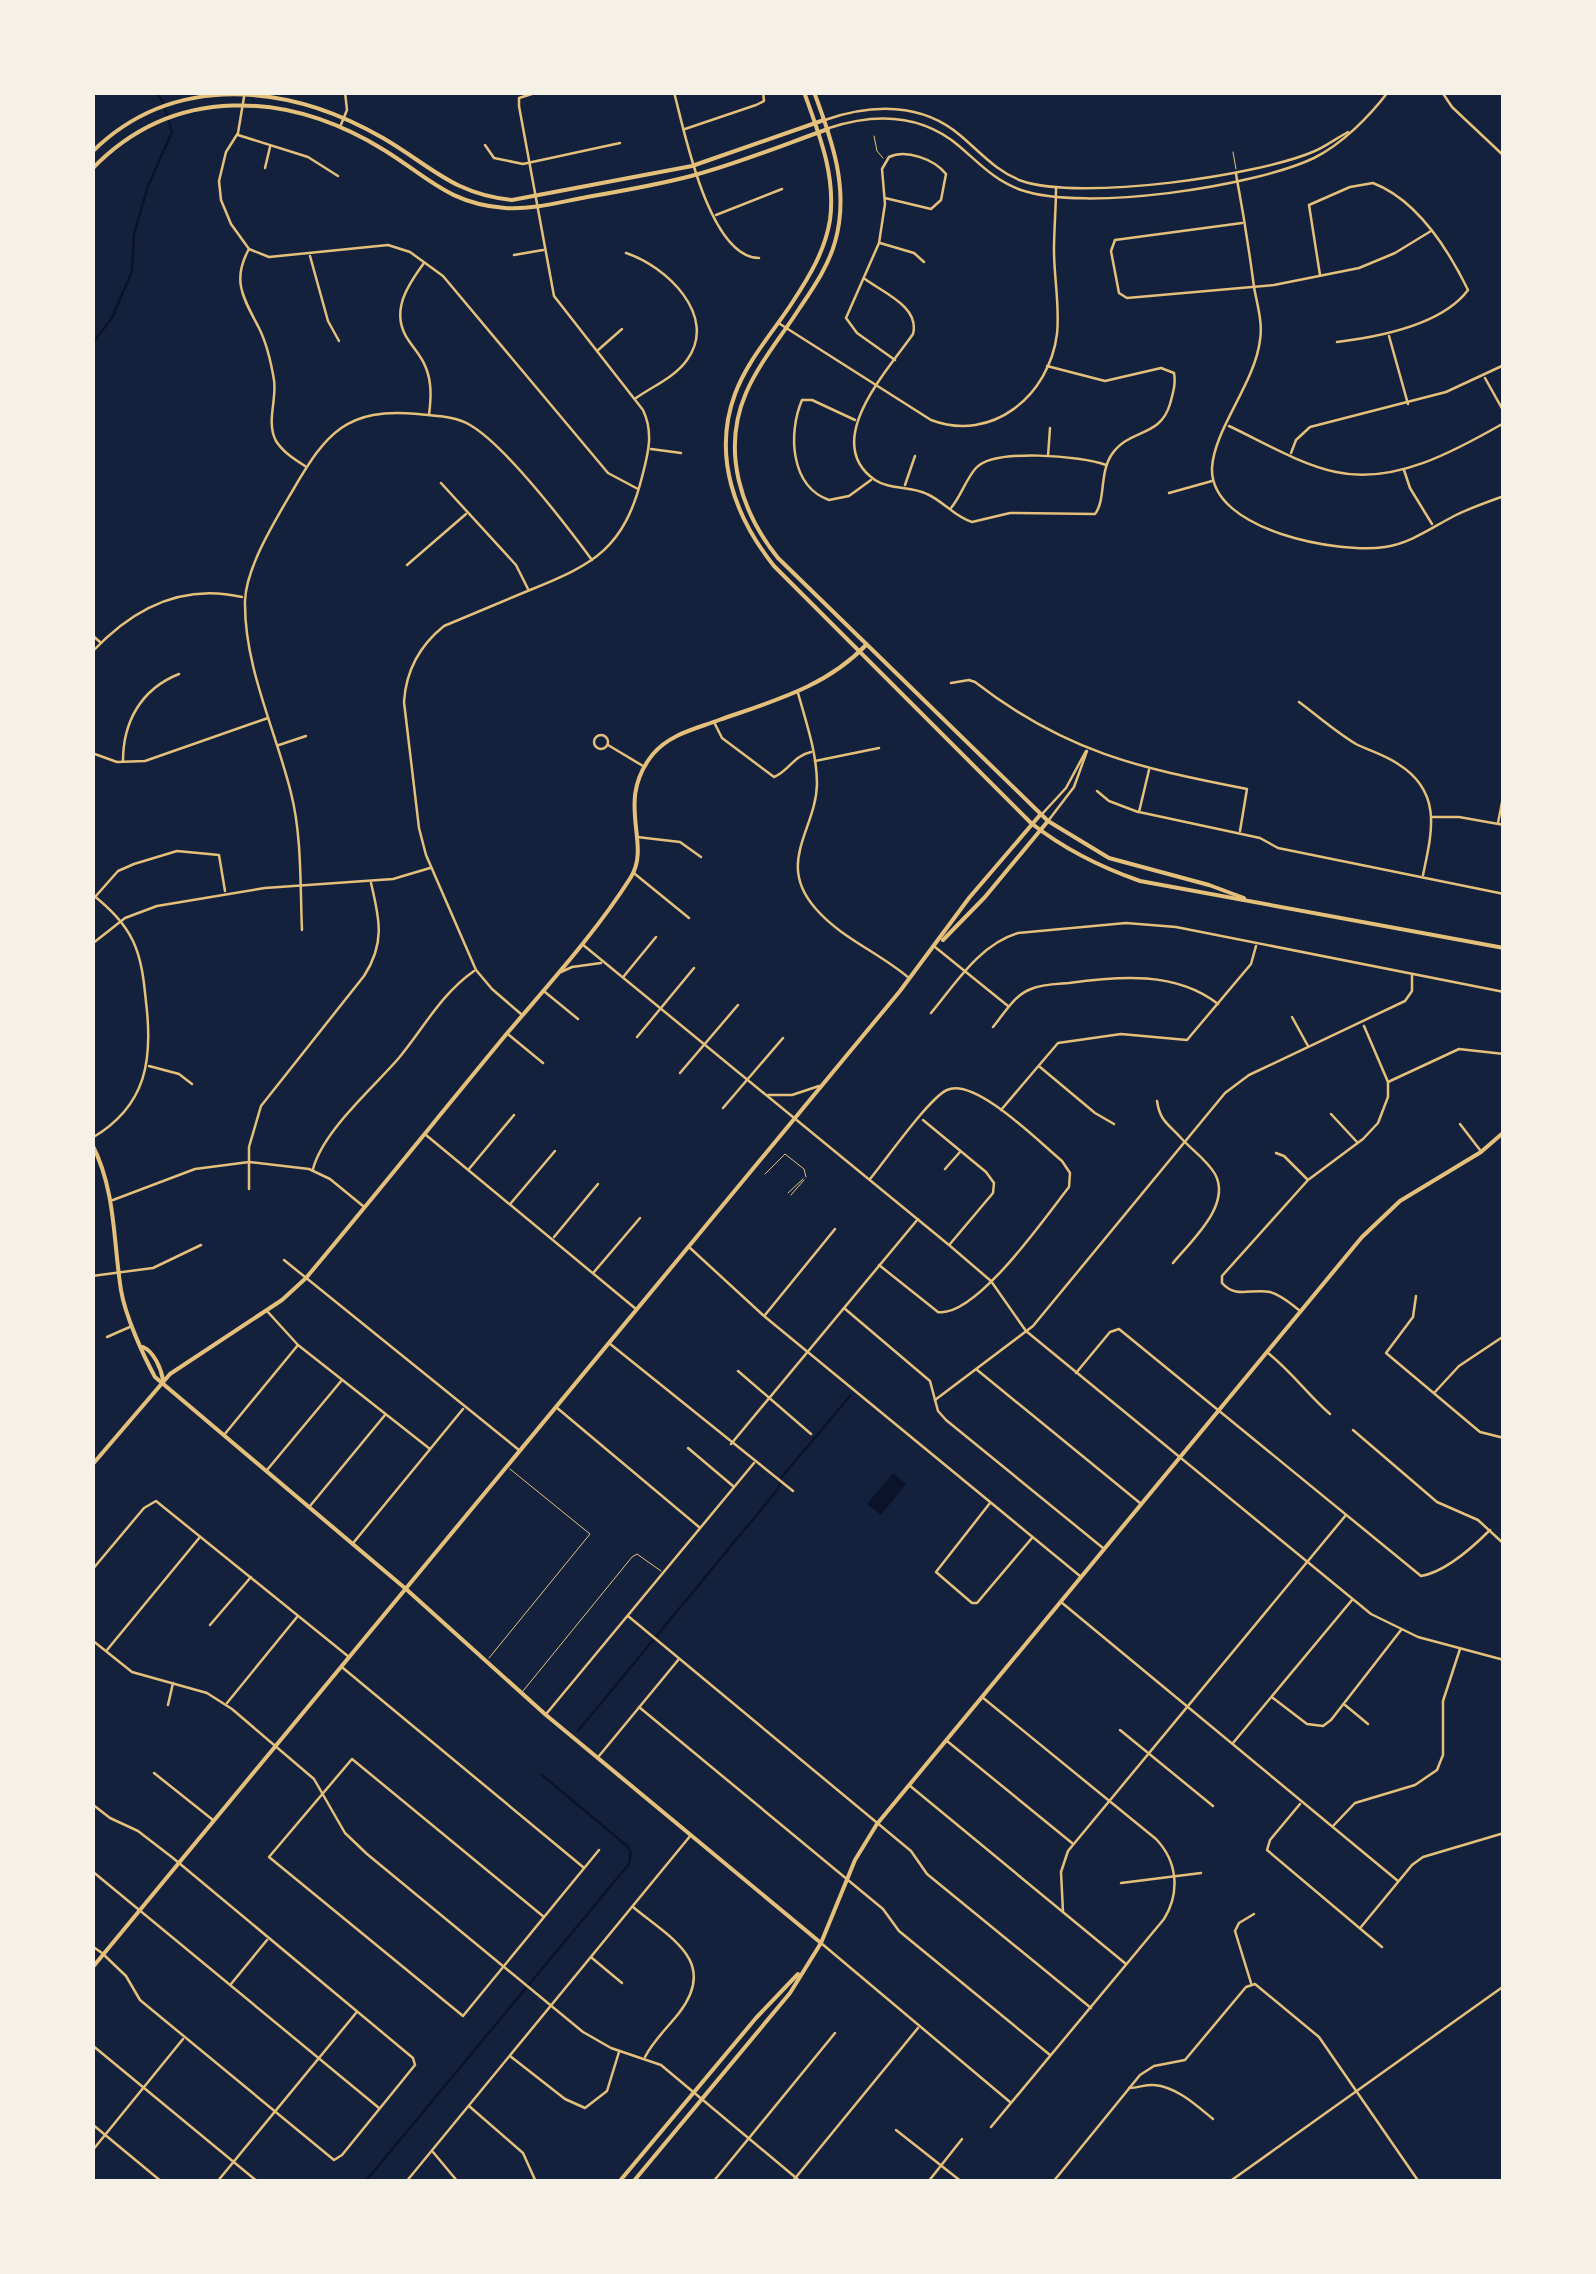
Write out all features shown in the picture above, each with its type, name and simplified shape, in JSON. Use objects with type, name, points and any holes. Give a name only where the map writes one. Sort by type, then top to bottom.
[{"type":"main road","points":[[804,92],[830,175],[830,218],[816,266],[736,392],[727,423],[728,472],[735,504],[755,542],[774,566],[1030,823],[1072,851],[1124,876],[1504,948]]},
{"type":"main road","points":[[814,92],[828,129],[840,181],[836,241],[820,278],[756,373],[740,407],[735,432],[738,482],[762,538],[1048,821],[1109,858],[1258,902]]},
{"type":"main road","points":[[92,152],[117,130],[159,107],[188,97],[244,94],[292,103],[343,120],[392,144],[456,187],[497,198],[536,197],[692,166],[824,120]]},
{"type":"main road","points":[[92,169],[128,137],[158,120],[188,110],[242,105],[275,108],[339,128],[384,150],[456,198],[502,208],[538,206],[695,175],[828,129]]},
{"type":"main road","points":[[92,1465],[163,1381],[267,1311],[306,1278],[581,943],[634,873],[634,794],[644,767],[672,738],[798,692],[829,677],[866,645]]},
{"type":"main road","points":[[936,947],[969,898],[1040,815]]},
{"type":"main road","points":[[92,1968],[936,947],[1048,821]]},
{"type":"main road","points":[[633,2182],[790,1993],[821,1943],[862,1847],[877,1824],[1300,1311],[1387,1212],[1481,1152],[1504,1132]]},
{"type":"main road","points":[[92,1141],[112,1200],[125,1308],[155,1377],[406,1588],[546,1715],[821,1943]]},
{"type":"main road","points":[[620,2182],[788,1982],[802,1972]]},
{"type":"street","points":[[339,128],[346,110],[345,92]]},
{"type":"street","points":[[522,1015],[476,970],[432,867],[419,828],[404,702],[409,671],[422,648],[444,626],[593,561],[623,530],[639,490],[649,448],[647,418],[554,296],[520,98],[538,92]]},
{"type":"street","points":[[674,92],[702,196],[738,251],[759,258]]},
{"type":"street","points":[[684,129],[756,105],[764,101],[763,92]]},
{"type":"street","points":[[828,129],[873,117],[921,123],[951,140],[1003,182],[1056,198],[1170,193],[1238,181],[1316,157],[1336,145],[1388,92]]},
{"type":"street","points":[[1442,92],[1452,107],[1504,156]]},
{"type":"street","points":[[244,94],[237,134],[222,160],[220,191],[231,224],[249,250],[269,257],[388,245],[410,252],[443,276],[608,473],[639,490]]},
{"type":"street","points":[[824,120],[874,108],[899,108],[923,114],[951,128],[1008,174],[1056,188],[1161,184],[1236,172],[1317,150],[1353,128]]},
{"type":"street","points":[[237,134],[308,158],[338,176]]},
{"type":"street","points":[[485,145],[494,158],[519,164],[620,143]]},
{"type":"street","points":[[266,168],[270,146]]},
{"type":"street","points":[[885,198],[931,208],[941,200],[947,181],[942,168],[902,153],[886,160],[882,169],[885,198],[879,242],[865,279],[847,310],[846,318],[857,333],[895,360]]},
{"type":"street","points":[[1236,172],[1260,342],[1253,369],[1212,463],[1213,481],[1228,503],[1268,528],[1313,543],[1352,548],[1386,547],[1418,537],[1504,496]]},
{"type":"street","points":[[1320,276],[1309,206],[1373,182],[1400,197],[1431,231],[1468,290],[1442,310],[1389,334],[1337,342]]},
{"type":"street","points":[[779,323],[931,420],[969,427],[992,422],[1030,396],[1048,366],[1057,332],[1056,188]]},
{"type":"street","points":[[714,216],[782,189]]},
{"type":"street","points":[[1244,223],[1115,240],[1111,251],[1122,297],[1254,287],[1320,276],[1368,265],[1431,231]]},
{"type":"street","points":[[879,242],[914,253],[924,262]]},
{"type":"street","points":[[249,250],[241,264],[239,288],[270,358],[275,384],[272,430],[283,450],[306,466]]},
{"type":"street","points":[[514,255],[545,250]]},
{"type":"street","points":[[626,253],[650,262],[662,272],[692,308],[698,322],[688,358],[678,370],[635,399]]},
{"type":"street","points":[[310,254],[328,320],[339,341]]},
{"type":"street","points":[[425,262],[405,290],[400,308],[405,334],[427,370],[431,390],[429,416]]},
{"type":"street","points":[[865,279],[914,317],[913,334],[856,421],[853,438],[856,453],[872,478],[886,485],[930,495],[972,522],[1010,513],[1091,515],[1100,506],[1106,464],[1121,445],[1163,421],[1174,388],[1174,373],[1167,368],[1156,369],[1104,381],[1048,366]]},
{"type":"street","points":[[596,352],[622,328]]},
{"type":"street","points":[[1389,334],[1408,404]]},
{"type":"street","points":[[1290,454],[1296,440],[1310,427],[1408,404],[1504,365]]},
{"type":"street","points":[[1484,376],[1504,412]]},
{"type":"street","points":[[856,421],[812,400],[802,400],[794,424],[796,459],[810,488],[829,500],[848,496],[872,478]]},
{"type":"street","points":[[302,930],[294,803],[248,641],[245,597],[267,537],[306,466],[326,439],[344,424],[378,413],[429,416],[468,424],[564,522],[593,561]]},
{"type":"street","points":[[1228,426],[1316,466],[1352,475],[1382,474],[1445,455],[1504,422]]},
{"type":"street","points":[[1048,457],[1050,428]]},
{"type":"street","points":[[649,448],[681,453]]},
{"type":"street","points":[[904,487],[915,456]]},
{"type":"street","points":[[950,510],[980,464],[1000,457],[1087,459],[1106,464]]},
{"type":"street","points":[[1403,468],[1410,488],[1434,527]]},
{"type":"street","points":[[1169,494],[1213,481]]},
{"type":"street","points":[[442,483],[516,565],[529,591]]},
{"type":"street","points":[[407,565],[467,513]]},
{"type":"street","points":[[92,652],[124,622],[170,598],[210,592],[245,597]]},
{"type":"street","points":[[92,635],[101,643]]},
{"type":"street","points":[[122,762],[124,731],[131,714],[156,688],[179,674]]},
{"type":"street","points":[[952,683],[970,680],[1036,725],[1087,750],[1149,770],[1247,789],[1239,832]]},
{"type":"street","points":[[798,692],[814,761],[815,796],[797,856],[804,893],[827,920],[910,979]]},
{"type":"street","points":[[1299,702],[1344,736],[1402,766],[1425,791],[1433,829],[1423,877]]},
{"type":"street","points":[[92,754],[122,762],[165,756],[232,728],[270,718]]},
{"type":"street","points":[[716,725],[722,738],[774,777],[782,774],[800,754],[812,752]]},
{"type":"street","points":[[277,745],[306,736]]},
{"type":"street","points":[[608,745],[644,767]]},
{"type":"street","points":[[814,761],[879,748]]},
{"type":"street","points":[[1040,815],[1050,809],[1066,788],[1087,750]]},
{"type":"street","points":[[1048,821],[1074,787],[1087,750]]},
{"type":"street","points":[[1139,812],[1149,770]]},
{"type":"street","points":[[1097,791],[1139,812],[1239,832],[1278,848],[1504,894]]},
{"type":"street","points":[[1497,824],[1504,792]]},
{"type":"street","points":[[1432,817],[1459,817],[1504,826]]},
{"type":"street","points":[[636,837],[680,842],[701,857]]},
{"type":"street","points":[[92,1141],[131,1103],[142,1083],[150,1042],[142,971],[132,938],[121,921],[94,895],[118,870],[184,850],[218,855],[226,892]]},
{"type":"street","points":[[92,944],[121,921],[157,906],[226,892],[393,879],[432,867]]},
{"type":"street","points":[[634,873],[689,918]]},
{"type":"street","points":[[248,1189],[252,1131],[260,1106],[364,976],[378,952],[371,882]]},
{"type":"street","points":[[931,1013],[984,951],[1010,936],[1092,925],[1147,924],[1504,992]]},
{"type":"street","points":[[623,977],[656,936]]},
{"type":"street","points":[[581,943],[949,1245],[991,1281],[1026,1330],[1352,1600],[1401,1630],[1504,1660]]},
{"type":"street","points":[[1000,1111],[1054,1046],[1068,1040],[1121,1034],[1182,1041],[1192,1035],[1251,964],[1257,943]]},
{"type":"street","points":[[936,947],[1009,1007]]},
{"type":"street","points":[[555,975],[572,967],[603,963]]},
{"type":"street","points":[[638,1037],[694,968]]},
{"type":"street","points":[[313,1170],[316,1157],[330,1136],[402,1054],[441,1002],[476,970]]},
{"type":"street","points":[[935,1400],[1026,1330],[1237,1083],[1404,1001],[1412,991],[1412,975]]},
{"type":"street","points":[[993,1027],[1032,988],[1116,978],[1183,985],[1218,1004]]},
{"type":"street","points":[[543,990],[578,1020]]},
{"type":"street","points":[[680,1073],[738,1005]]},
{"type":"street","points":[[1292,1017],[1308,1047]]},
{"type":"street","points":[[1300,1311],[1274,1294],[1239,1294],[1228,1290],[1222,1276],[1308,1180],[1358,1143],[1384,1112],[1388,1082],[1362,1023]]},
{"type":"street","points":[[507,1033],[543,1063]]},
{"type":"street","points":[[723,1108],[783,1038]]},
{"type":"street","points":[[1388,1082],[1459,1049],[1504,1054]]},
{"type":"street","points":[[1038,1065],[1114,1124]]},
{"type":"street","points":[[147,1066],[179,1074],[192,1084]]},
{"type":"street","points":[[767,1094],[792,1095],[824,1083]]},
{"type":"street","points":[[869,1180],[940,1094],[957,1088],[980,1094],[1062,1161],[1070,1173],[1069,1187],[991,1281],[955,1310],[942,1313],[880,1265]]},
{"type":"street","points":[[1157,1101],[1161,1120],[1205,1160],[1216,1176],[1218,1193],[1214,1210],[1173,1263]]},
{"type":"street","points":[[1331,1114],[1358,1143]]},
{"type":"street","points":[[468,1170],[514,1116]]},
{"type":"street","points":[[921,1118],[992,1178],[994,1188],[949,1245]]},
{"type":"street","points":[[1460,1124],[1481,1152]]},
{"type":"street","points":[[424,1134],[637,1310]]},
{"type":"street","points":[[510,1204],[555,1151]]},
{"type":"street","points":[[946,1169],[961,1151]]},
{"type":"street","points":[[1276,1153],[1308,1180]]},
{"type":"street","points":[[112,1200],[195,1169],[249,1162],[313,1170],[364,1207]]},
{"type":"street","points":[[552,1240],[598,1184]]},
{"type":"street","points":[[594,1274],[640,1218]]},
{"type":"street","points":[[731,1444],[918,1219]]},
{"type":"street","points":[[764,1316],[835,1230]]},
{"type":"street","points":[[92,1276],[153,1268],[201,1246]]},
{"type":"street","points":[[689,1246],[764,1316],[1082,1577]]},
{"type":"street","points":[[284,1260],[520,1451]]},
{"type":"street","points":[[1416,1296],[1416,1310],[1386,1353],[1480,1432],[1504,1438]]},
{"type":"street","points":[[844,1308],[924,1375],[933,1389],[938,1411],[946,1420],[1104,1549]]},
{"type":"street","points":[[267,1311],[298,1345],[430,1449]]},
{"type":"street","points":[[107,1337],[133,1326]]},
{"type":"street","points":[[1076,1373],[1110,1332],[1119,1329],[1421,1576],[1462,1554],[1490,1530]]},
{"type":"street","points":[[1434,1393],[1459,1366],[1504,1336]]},
{"type":"street","points":[[610,1343],[794,1492]]},
{"type":"street","points":[[224,1436],[298,1345]]},
{"type":"street","points":[[1267,1352],[1298,1377],[1308,1394],[1330,1414]]},
{"type":"street","points":[[976,1369],[1142,1504]]},
{"type":"street","points":[[738,1372],[811,1434]]},
{"type":"street","points":[[266,1471],[342,1379]]},
{"type":"street","points":[[353,1543],[464,1407]]},
{"type":"street","points":[[556,1407],[700,1528]]},
{"type":"street","points":[[310,1507],[386,1414]]},
{"type":"street","points":[[1353,1430],[1437,1502],[1478,1520],[1504,1544]]},
{"type":"street","points":[[688,1448],[734,1487]]},
{"type":"street","points":[[546,1715],[754,1463]]},
{"type":"street","points":[[92,1570],[144,1508],[154,1502],[163,1504],[349,1658]]},
{"type":"street","points":[[990,1502],[936,1572],[945,1583],[972,1604],[976,1603],[1032,1537]]},
{"type":"street","points":[[1063,1912],[1062,1872],[1074,1844],[1346,1515]]},
{"type":"street","points":[[106,1652],[202,1536]]},
{"type":"street","points":[[210,1625],[251,1577]]},
{"type":"street","points":[[1232,1744],[1352,1600]]},
{"type":"street","points":[[1061,1602],[1398,1882]]},
{"type":"street","points":[[226,1704],[298,1616]]},
{"type":"street","points":[[628,1616],[910,1851],[928,1874],[1091,2008]]},
{"type":"street","points":[[1272,1697],[1306,1724],[1327,1724],[1401,1630]]},
{"type":"street","points":[[92,1640],[132,1672],[206,1693],[226,1704],[314,1779],[349,1838],[551,2006],[596,2041],[661,2065],[801,2182]]},
{"type":"street","points":[[1332,1827],[1355,1803],[1415,1785],[1436,1770],[1443,1754],[1442,1700],[1460,1648]]},
{"type":"street","points":[[598,1757],[680,1659]]},
{"type":"street","points":[[341,1667],[584,1868]]},
{"type":"street","points":[[168,1705],[173,1683]]},
{"type":"street","points":[[982,1697],[1164,1848],[1175,1892],[1169,1911],[1127,1965],[991,2127]]},
{"type":"street","points":[[1344,1704],[1368,1724]]},
{"type":"street","points":[[639,1707],[883,1909],[899,1930],[1051,2056]]},
{"type":"street","points":[[1120,1730],[1213,1806]]},
{"type":"street","points":[[946,1740],[1074,1844]]},
{"type":"street","points":[[544,1917],[352,1758],[269,1858],[462,2016],[504,1966],[599,1850]]},
{"type":"street","points":[[154,1774],[214,1821]]},
{"type":"street","points":[[909,1785],[1127,1965]]},
{"type":"street","points":[[1302,1802],[1270,1840],[1267,1850],[1382,1947]]},
{"type":"street","points":[[92,1804],[138,1831],[179,1863],[413,2058],[415,2065],[352,2144],[334,2160],[140,2000],[126,1976],[92,1946]]},
{"type":"street","points":[[1360,1928],[1422,1857],[1504,1833]]},
{"type":"street","points":[[406,2182],[692,1834]]},
{"type":"street","points":[[92,1871],[380,2109]]},
{"type":"street","points":[[1122,1883],[1201,1873]]},
{"type":"street","points":[[632,1906],[681,1947],[692,1960],[696,1974],[691,1998],[645,2057]]},
{"type":"street","points":[[1254,1914],[1238,1922],[1234,1931],[1255,1984],[1314,2032],[1420,2182]]},
{"type":"street","points":[[230,1985],[269,1938]]},
{"type":"street","points":[[821,1943],[1011,2103]]},
{"type":"street","points":[[591,1957],[622,1983]]},
{"type":"street","points":[[1053,2182],[1128,2088],[1154,2066],[1185,2060],[1255,1984]]},
{"type":"street","points":[[1229,2182],[1504,1986]]},
{"type":"street","points":[[217,2182],[357,2012]]},
{"type":"street","points":[[794,2179],[920,2026]]},
{"type":"street","points":[[713,2182],[835,2034]]},
{"type":"street","points":[[92,2150],[185,2037]]},
{"type":"street","points":[[92,2045],[258,2182]]},
{"type":"street","points":[[510,2056],[565,2099],[585,2108],[607,2091],[620,2050]]},
{"type":"street","points":[[1128,2088],[1152,2084],[1169,2089],[1213,2119]]},
{"type":"street","points":[[469,2106],[523,2152],[536,2182]]},
{"type":"street","points":[[92,2124],[162,2182]]},
{"type":"street","points":[[896,2130],[962,2182]]},
{"type":"street","points":[[928,2182],[962,2139]]},
{"type":"street","points":[[432,2151],[458,2182]]},
{"type":"lane","points":[[874,136],[877,151],[886,160]]},
{"type":"lane","points":[[1233,152],[1236,172]]},
{"type":"lane","points":[[765,1174],[785,1154],[804,1170],[806,1177],[789,1194]]},
{"type":"lane","points":[[486,1660],[590,1534],[508,1466]]},
{"type":"lane","points":[[521,1693],[632,1557],[642,1556],[663,1573]]},
{"type":"water","points":[[893,1473],[906,1484],[881,1515],[867,1504]]},
{"type":"waterway","points":[[92,344],[112,318],[132,271],[134,234],[148,186],[172,132],[156,92]]},
{"type":"waterway","points":[[578,1731],[850,1396]]},
{"type":"waterway","points":[[365,2182],[629,1864],[631,1852],[627,1846],[542,1775]]}]
